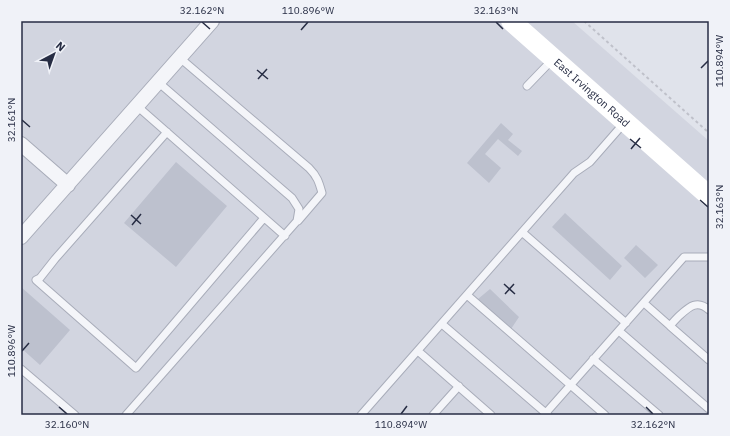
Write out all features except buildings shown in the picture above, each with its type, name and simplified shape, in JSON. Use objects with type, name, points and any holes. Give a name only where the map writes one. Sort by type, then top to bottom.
[{"type":"street","points":[[21,237],[212,21]]},
{"type":"street","name":"East Irvington Road","points":[[511,21],[709,196]]},
{"type":"street","points":[[21,144],[68,184]]},
{"type":"lane","points":[[126,415],[322,193],[316,174],[180,58]]},
{"type":"lane","points":[[527,86],[553,59]]},
{"type":"lane","points":[[158,82],[292,198],[299,209],[298,221]]},
{"type":"lane","points":[[137,106],[285,236]]},
{"type":"lane","points":[[361,415],[574,173],[590,162],[625,122]]},
{"type":"lane","points":[[167,132],[55,258],[40,278],[36,280],[136,368],[264,218]]},
{"type":"lane","points":[[522,232],[626,323]]},
{"type":"lane","points":[[442,324],[546,414],[684,257],[709,257]]},
{"type":"lane","points":[[467,295],[605,415]]},
{"type":"lane","points":[[644,303],[709,360]]},
{"type":"lane","points":[[670,326],[693,305],[699,304],[705,306],[709,310]]},
{"type":"lane","points":[[619,331],[709,409]]},
{"type":"lane","points":[[418,351],[489,414]]},
{"type":"lane","points":[[594,360],[659,415]]},
{"type":"lane","points":[[21,369],[75,415]]},
{"type":"lane","points":[[433,415],[458,386]]},
{"type":"path","points":[[584,21],[709,133]]},
{"type":"shaded area","points":[[21,21],[572,21],[709,141],[709,415],[21,415]]}]
